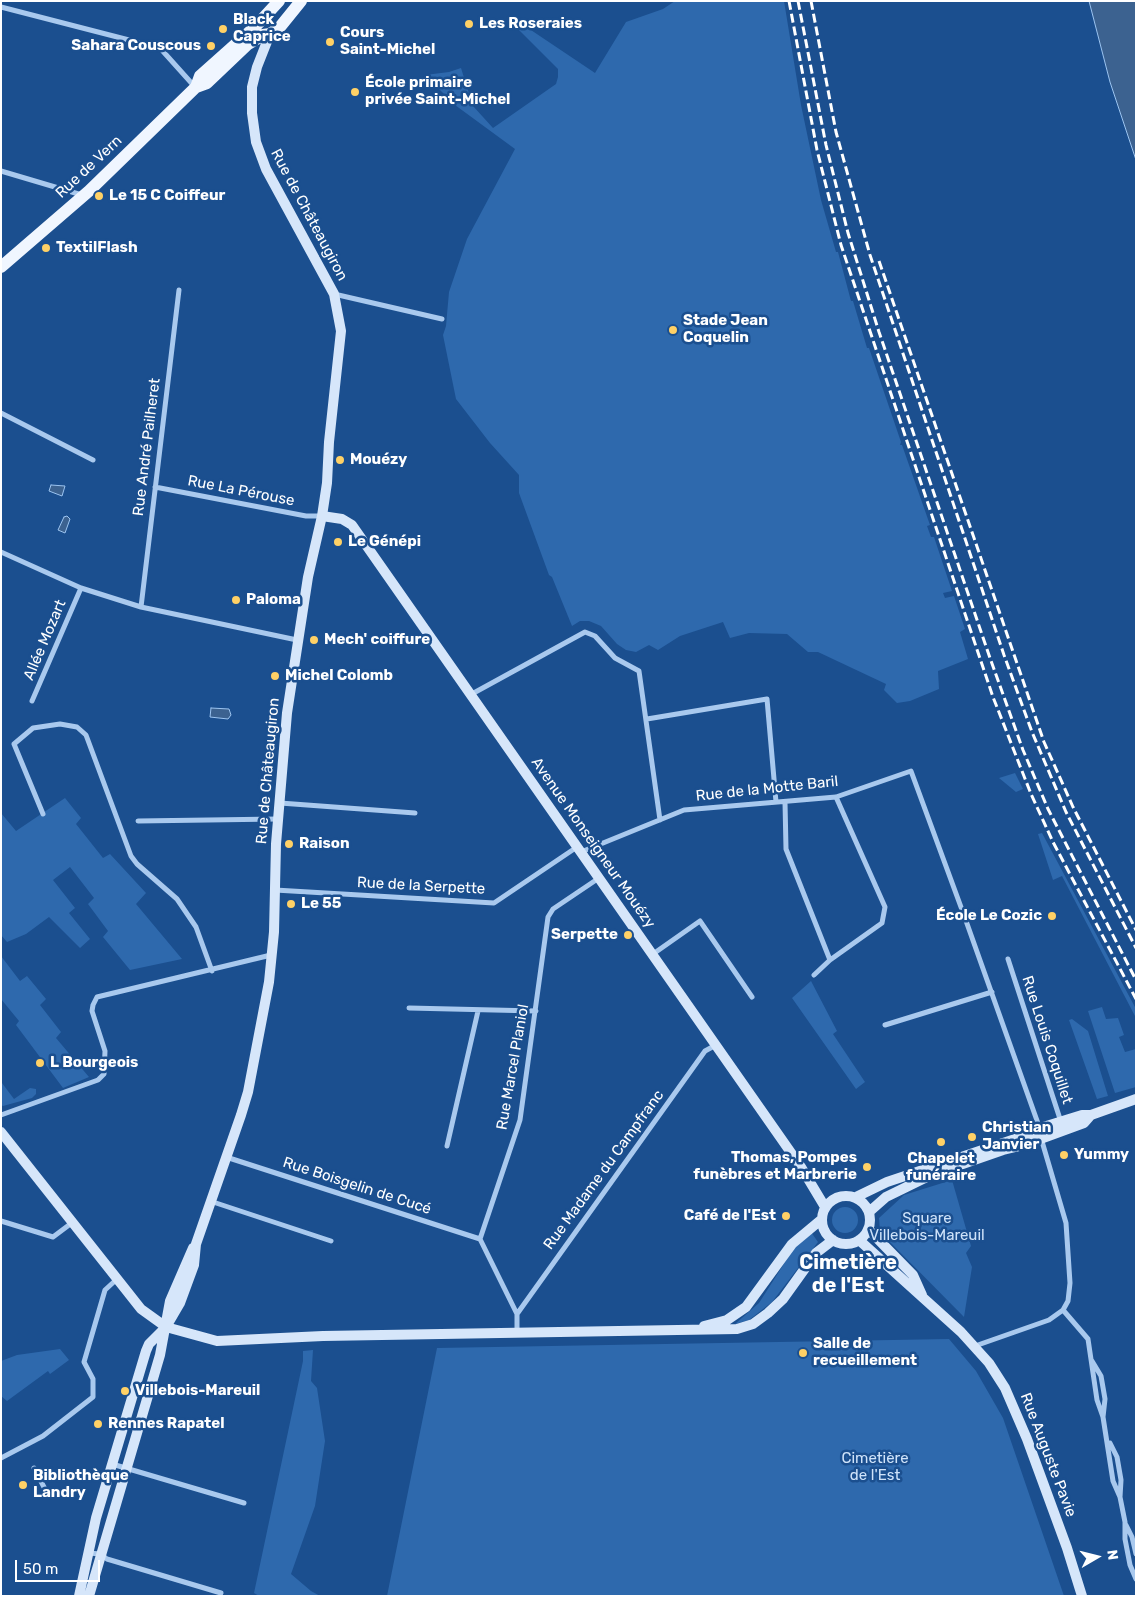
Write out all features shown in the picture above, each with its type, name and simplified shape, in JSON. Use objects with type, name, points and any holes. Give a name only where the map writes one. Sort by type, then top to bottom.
[{"type":"main road","name":"Rue de Vern","points":[[196,87],[200,76],[255,27],[279,1]]},
{"type":"main road","points":[[270,34],[274,22],[288,1]]},
{"type":"main road","name":"Rue de Vern","points":[[1,268],[83,196],[196,87],[207,83],[248,44],[280,27],[301,1]]},
{"type":"main road","name":"Rue de Châteaugiron","points":[[89,1596],[166,1327],[170,1301],[187,1259],[196,1244],[248,1092],[265,1010],[272,955],[278,819],[287,713],[308,577],[322,516],[341,343],[338,309],[334,294],[266,169],[256,142],[252,113],[252,87],[257,67],[270,34]]},
{"type":"main road","name":"Avenue Monseigneur Mouézy","points":[[322,516],[342,518],[352,525],[801,1167],[825,1207]]},
{"type":"main road","points":[[856,1197],[887,1182],[1062,1126],[1082,1115],[1091,1115],[1136,1099]]},
{"type":"main road","points":[[1,1132],[141,1309],[166,1327],[217,1341],[517,1332],[737,1329],[762,1318],[783,1299],[816,1253],[833,1240]]},
{"type":"main road","points":[[869,1212],[886,1197],[911,1184],[948,1168],[1024,1146],[1040,1133]]},
{"type":"main road","points":[[846,1195],[856,1197],[866,1206],[869,1212],[868,1230],[858,1240],[844,1244],[833,1240],[825,1231],[822,1219],[825,1207],[836,1198],[846,1195]]},
{"type":"main road","points":[[688,1329],[718,1323],[741,1312],[755,1298],[792,1244],[822,1219]]},
{"type":"main road","name":"Rue Auguste Pavie","points":[[868,1230],[913,1275],[922,1295]]},
{"type":"main road","name":"Rue Auguste Pavie","points":[[858,1240],[904,1283],[922,1295],[974,1346],[1005,1388],[1016,1410],[1067,1548],[1082,1596]]},
{"type":"main road","points":[[79,1596],[112,1464],[149,1344],[166,1327]]},
{"type":"street","points":[[1,7],[160,48],[196,87]]},
{"type":"street","points":[[1,171],[83,196]]},
{"type":"street","name":"Rue André Pailheret","points":[[141,607],[179,290]]},
{"type":"street","name":"Rue de Châteaugiron","points":[[334,294],[442,319]]},
{"type":"street","points":[[1,413],[93,460]]},
{"type":"street","name":"Rue La Pérouse","points":[[155,487],[306,516],[322,516]]},
{"type":"street","points":[[1,552],[81,588],[141,607],[297,640]]},
{"type":"street","name":"Allée Mozart","points":[[32,701],[81,588]]},
{"type":"street","points":[[470,695],[585,632],[595,636],[615,658],[638,671],[647,719],[660,820]]},
{"type":"street","points":[[647,719],[767,699],[776,802]]},
{"type":"street","points":[[43,814],[14,744],[33,728],[60,724],[77,727],[86,735],[131,856],[137,864],[177,899],[196,928],[212,971]]},
{"type":"street","name":"Rue de la Motte Baril","points":[[579,850],[684,810],[836,797],[910,770],[992,992],[1040,1133],[1068,1236],[1070,1292],[1063,1310]]},
{"type":"street","points":[[814,975],[830,960],[882,923],[885,907],[836,797]]},
{"type":"street","points":[[785,802],[786,849],[830,960]]},
{"type":"street","points":[[279,803],[415,813]]},
{"type":"street","points":[[138,822],[278,819]]},
{"type":"street","name":"Rue de la Serpette","points":[[275,890],[494,903],[579,850]]},
{"type":"street","name":"Rue Marcel Planiol","points":[[480,1239],[520,1120],[548,917],[553,909],[600,878]]},
{"type":"street","points":[[653,954],[700,921],[752,997]]},
{"type":"street","points":[[1,1115],[98,1080],[104,1074],[105,1051],[92,1011],[92,1005],[97,997],[212,971],[272,955]]},
{"type":"street","name":"Rue Louis Coquillet","points":[[1008,959],[1062,1126]]},
{"type":"street","points":[[885,1025],[992,992]]},
{"type":"street","points":[[410,1008],[536,1011]]},
{"type":"street","points":[[447,1146],[478,1011]]},
{"type":"street","name":"Rue Madame du Campfranc","points":[[517,1314],[705,1051],[716,1045]]},
{"type":"street","name":"Rue Boisgelin de Cucé","points":[[226,1157],[480,1239]]},
{"type":"street","points":[[210,1201],[331,1241]]},
{"type":"street","points":[[1,1221],[53,1237],[73,1222]]},
{"type":"street","points":[[480,1239],[517,1314],[517,1332]]},
{"type":"street","points":[[1,1458],[43,1436],[93,1397],[93,1380],[84,1362],[105,1290],[117,1280]]},
{"type":"street","points":[[974,1346],[1049,1320],[1063,1310],[1088,1339],[1097,1400],[1108,1440],[1113,1481],[1120,1497],[1125,1522],[1127,1550],[1136,1579]]},
{"type":"street","points":[[112,1464],[244,1503]]},
{"type":"street","points":[[34,1468],[46,1491],[53,1490]]},
{"type":"street","points":[[1125,1522],[1132,1537],[1136,1554]]},
{"type":"street","points":[[89,1554],[100,1554],[107,1559],[221,1593]]},
{"type":"green space","name":"Stade Jean Coquelin","points":[[675,1],[784,1],[801,105],[821,200],[851,301],[853,301],[867,348],[869,348],[901,442],[900,445],[902,445],[930,525],[927,526],[931,537],[934,537],[952,591],[943,593],[945,598],[954,596],[965,629],[960,632],[968,659],[938,671],[939,689],[910,701],[897,703],[884,690],[886,684],[818,652],[808,652],[787,634],[749,633],[730,638],[723,622],[680,636],[658,650],[649,645],[636,652],[626,650],[617,644],[601,626],[589,621],[580,621],[572,626],[552,577],[549,575],[519,493],[519,475],[490,443],[456,399],[443,335],[446,326],[449,292],[467,239],[515,149],[455,105],[425,75],[449,72],[461,68],[473,106],[493,128],[556,84],[558,77],[558,69],[510,21],[513,18],[595,73],[626,22],[663,9]]},
{"type":"green space","points":[[1015,773],[1023,789],[1016,792],[999,778]]},
{"type":"green space","points":[[65,798],[81,818],[76,824],[103,858],[110,854],[146,893],[136,904],[182,959],[130,970],[103,937],[108,931],[88,904],[94,898],[70,867],[53,880],[75,908],[69,913],[90,939],[80,948],[49,917],[26,934],[7,942],[1,935],[1,813],[16,831]]},
{"type":"green space","points":[[1042,833],[1136,1009],[1136,1018],[1062,876],[1053,880],[1038,834]]},
{"type":"green space","points":[[1,956],[20,981],[27,976],[46,999],[40,1005],[61,1032],[56,1038],[89,1077],[63,1088],[16,1025],[19,1021],[1,999]]},
{"type":"green space","points":[[811,981],[837,1031],[833,1034],[865,1082],[856,1089],[792,998]]},
{"type":"green space","points":[[1102,1007],[1106,1019],[1118,1018],[1124,1035],[1119,1037],[1125,1052],[1136,1049],[1136,1087],[1115,1093],[1088,1011]]},
{"type":"green space","points":[[1072,1019],[1088,1031],[1108,1096],[1097,1099],[1069,1020]]},
{"type":"green space","points":[[2,1083],[14,1099],[30,1088],[36,1089],[36,1094],[32,1098],[3,1106],[1,1105]]},
{"type":"green space","name":"Square Villebois-Mareuil","points":[[952,1180],[971,1246],[966,1253],[972,1267],[964,1317],[880,1232],[879,1218],[904,1195]]},
{"type":"green space","points":[[845,1207],[854,1211],[858,1220],[854,1229],[845,1233],[836,1229],[832,1220],[836,1211]]},
{"type":"green space","points":[[811,1232],[818,1242],[772,1302],[749,1320],[735,1324],[759,1303],[794,1248]]},
{"type":"green space","name":"Cimetière de l'Est","points":[[949,1339],[976,1371],[1003,1418],[1064,1596],[387,1596],[437,1348]]},
{"type":"green space","points":[[60,1349],[69,1360],[50,1374],[48,1371],[7,1401],[1,1396],[1,1361],[17,1355]]},
{"type":"green space","points":[[313,1350],[311,1381],[317,1388],[325,1441],[315,1506],[291,1574],[320,1596],[259,1596],[254,1593],[303,1361],[303,1351]]},
{"type":"shaded area","points":[[1089,1],[1136,1],[1136,160],[1110,82]]},
{"type":"shaded area","points":[[51,485],[65,486],[62,496],[49,491]]},
{"type":"shaded area","points":[[67,516],[70,519],[65,533],[58,530],[64,517]]},
{"type":"shaded area","points":[[211,708],[229,709],[231,715],[228,719],[210,717]]},
{"type":"railway","points":[[789,1],[817,150],[841,245],[993,697],[1031,794],[1053,842],[1136,999]]},
{"type":"railway","points":[[798,1],[826,145],[848,233],[879,332],[990,658],[1023,750],[1048,809],[1136,980]]},
{"type":"railway","points":[[811,1],[836,132],[870,255],[1004,655],[1032,732],[1066,812],[1136,948]]},
{"type":"railway","points":[[879,261],[1044,742],[1073,807],[1136,930]]},
{"type":"place","name":"Les Roseraies","points":[[469,24]]},
{"type":"place","name":"Black Caprice","points":[[223,29]]},
{"type":"place","name":"Cours Saint-Michel","points":[[330,42]]},
{"type":"place","name":"Sahara Couscous","points":[[211,46]]},
{"type":"place","name":"École primaire privée Saint-Michel","points":[[355,92]]},
{"type":"place","name":"Le 15 C Coiffeur","points":[[99,196]]},
{"type":"place","name":"TextilFlash","points":[[46,248]]},
{"type":"place","name":"Stade Jean Coquelin","points":[[673,330]]},
{"type":"place","name":"Mouézy","points":[[340,460]]},
{"type":"place","name":"Le Génépi","points":[[338,542]]},
{"type":"place","name":"Paloma","points":[[236,600]]},
{"type":"place","name":"Mech' coiffure","points":[[314,640]]},
{"type":"place","name":"Michel Colomb","points":[[275,676]]},
{"type":"place","name":"Raison","points":[[289,844]]},
{"type":"place","name":"Le 55","points":[[291,904]]},
{"type":"place","name":"École Le Cozic","points":[[1052,916]]},
{"type":"place","name":"Serpette","points":[[628,935]]},
{"type":"place","name":"L Bourgeois","points":[[40,1063]]},
{"type":"place","name":"Christian Janvier","points":[[972,1137]]},
{"type":"place","name":"Chapelet funéraire","points":[[941,1142]]},
{"type":"place","name":"Yummy","points":[[1064,1155]]},
{"type":"place","name":"Thomas, Pompes funèbres et Marbrerie","points":[[867,1167]]},
{"type":"place","name":"Café de l'Est","points":[[786,1216]]},
{"type":"place","name":"Salle de recueillement","points":[[803,1353]]},
{"type":"place","name":"Villebois-Mareuil","points":[[125,1391]]},
{"type":"place","name":"Rennes Rapatel","points":[[98,1424]]},
{"type":"place","name":"Bibliothèque Landry","points":[[23,1485]]},
{"type":"district","name":"Cimetière de l'Est","points":[[848,1274]]}]
